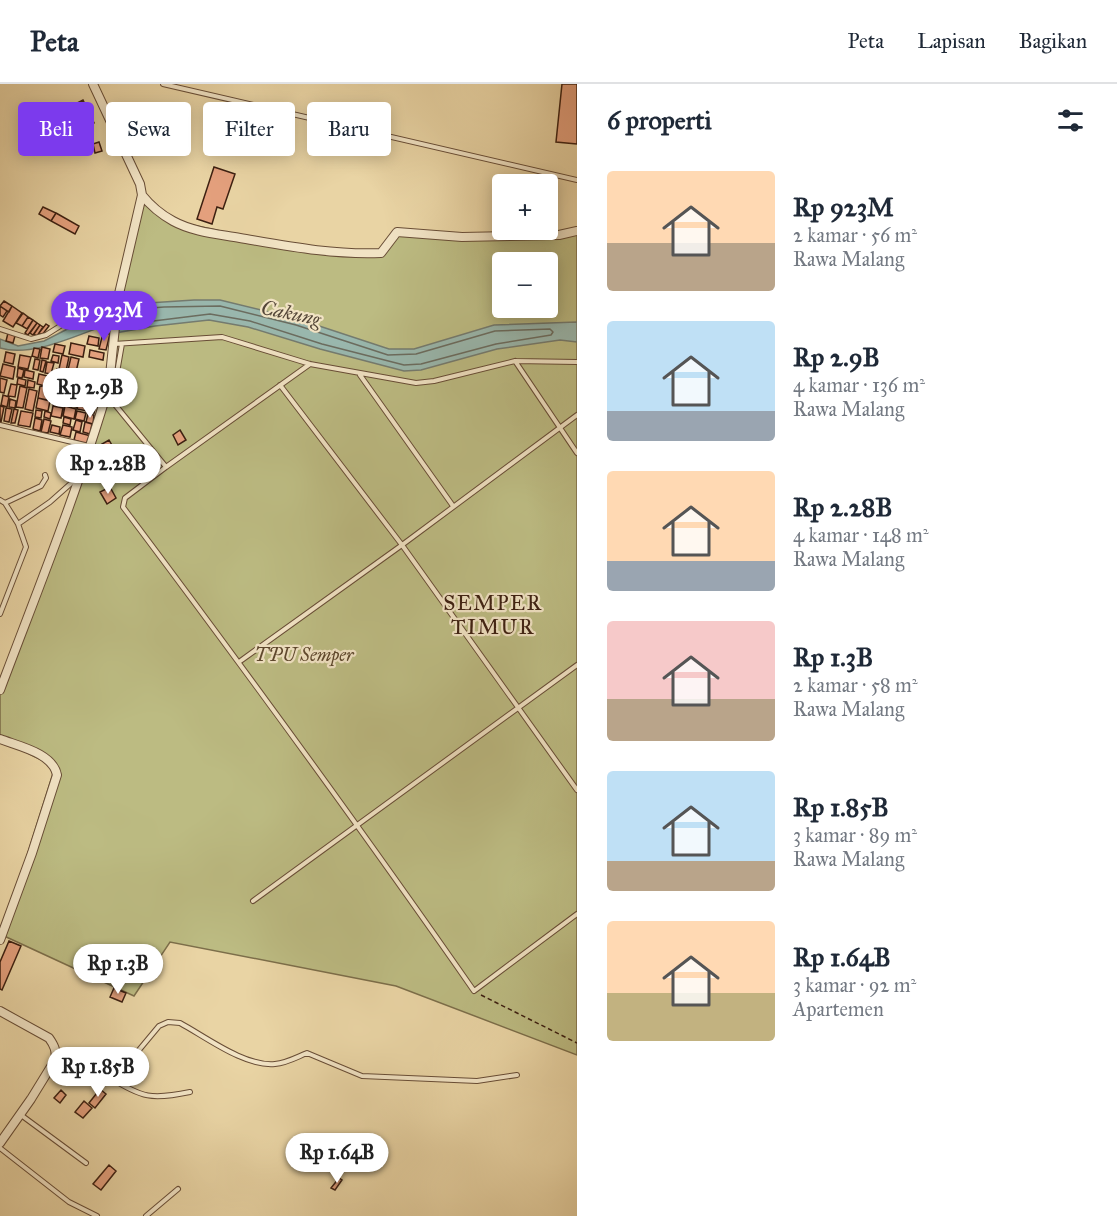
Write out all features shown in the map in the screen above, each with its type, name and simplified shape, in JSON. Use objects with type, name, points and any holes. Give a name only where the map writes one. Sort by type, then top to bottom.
[{"type":"street","points":[[0,690],[90,447],[109,384],[118,344],[115,333],[118,300],[142,195],[140,184],[93,84]]},
{"type":"street","points":[[142,195],[174,221],[198,230],[319,252],[381,253],[398,232],[462,237],[558,235],[577,231]]},
{"type":"street","points":[[0,739],[39,754],[51,762],[57,775],[32,853],[0,940]]},
{"type":"street","points":[[0,1011],[49,1038],[55,1050],[55,1060],[0,1143]]},
{"type":"lane","points":[[163,84],[577,180]]},
{"type":"lane","points":[[0,328],[31,339],[46,335],[76,316],[118,300]]},
{"type":"lane","points":[[166,467],[112,401],[118,344],[222,337],[310,364],[416,383],[434,381],[515,361],[577,362]]},
{"type":"lane","points":[[515,361],[577,453]]},
{"type":"lane","points":[[310,364],[125,498],[123,507],[358,825],[474,991],[577,914]]},
{"type":"lane","points":[[359,374],[453,507]]},
{"type":"lane","points":[[280,385],[402,545],[577,790]]},
{"type":"lane","points":[[239,662],[577,415]]},
{"type":"lane","points":[[0,424],[90,447]]},
{"type":"lane","points":[[5,503],[41,486],[46,478],[45,475]]},
{"type":"lane","points":[[18,524],[50,502],[79,476]]},
{"type":"lane","points":[[0,500],[5,503],[18,524],[26,547],[0,614]]},
{"type":"lane","points":[[254,901],[577,665]]},
{"type":"lane","points":[[109,1077],[119,1074],[159,1026],[168,1022],[180,1023],[250,1062],[276,1064],[307,1053],[362,1076],[477,1081],[517,1075]]},
{"type":"lane","points":[[55,1050],[66,1052],[129,1090],[149,1097],[164,1098],[190,1092]]},
{"type":"lane","points":[[21,1114],[86,1163]]},
{"type":"lane","points":[[0,1148],[69,1202],[97,1216]]},
{"type":"lane","points":[[146,1216],[178,1189]]},
{"type":"path","points":[[474,991],[577,1042]]},
{"type":"green space","name":"TPU Semper","points":[[142,195],[174,221],[319,252],[380,253],[397,232],[462,237],[492,235],[492,240],[558,240],[558,232],[577,231],[577,1055],[396,986],[170,942],[134,996],[2,935],[55,767],[0,739],[0,691],[109,385],[116,317]]},
{"type":"water","points":[[220,300],[298,319],[389,349],[414,349],[494,325],[577,322],[577,342],[560,340],[497,349],[421,370],[404,371],[248,327],[209,320],[115,333],[118,305]]},
{"type":"water","points":[[109,313],[115,315],[114,326],[109,324],[55,344],[26,350],[0,348],[0,339],[18,346],[44,341],[89,318]]},
{"type":"building","points":[[562,84],[577,84],[577,144],[556,142]]},
{"type":"building","points":[[99,142],[102,151],[95,153],[94,144]]},
{"type":"building","points":[[214,167],[235,174],[223,209],[217,207],[212,224],[197,219]]},
{"type":"building","points":[[43,207],[56,213],[51,221],[39,214]]},
{"type":"building","points":[[56,213],[79,226],[75,234],[51,221]]},
{"type":"building","points":[[4,301],[12,306],[9,312],[0,306]]},
{"type":"building","points":[[0,306],[7,311],[3,317],[0,315]]},
{"type":"building","points":[[12,306],[22,313],[13,327],[3,321]]},
{"type":"building","points":[[23,313],[28,317],[22,326],[16,323]]},
{"type":"building","points":[[28,317],[33,320],[27,329],[22,326]]},
{"type":"building","points":[[33,320],[37,323],[28,335],[25,333]]},
{"type":"building","points":[[37,323],[40,325],[33,335],[30,333]]},
{"type":"building","points":[[46,324],[49,326],[42,335],[39,333]]},
{"type":"building","points":[[40,325],[43,327],[37,336],[34,334]]},
{"type":"building","points":[[8,333],[15,336],[13,343],[6,341]]},
{"type":"building","points":[[103,333],[110,334],[106,350],[99,349]]},
{"type":"building","points":[[89,336],[99,338],[98,346],[87,344]]},
{"type":"building","points":[[71,343],[85,346],[83,357],[69,354]]},
{"type":"building","points":[[55,344],[65,346],[63,354],[53,352]]},
{"type":"building","points":[[42,347],[50,349],[48,359],[40,358]]},
{"type":"building","points":[[34,348],[40,349],[38,358],[32,356]]},
{"type":"building","points":[[90,350],[104,353],[103,360],[89,357]]},
{"type":"building","points":[[6,352],[15,354],[13,364],[4,362]]},
{"type":"building","points":[[20,355],[31,357],[28,369],[18,367]]},
{"type":"building","points":[[53,355],[59,356],[58,363],[51,361]]},
{"type":"building","points":[[62,355],[69,357],[66,371],[59,369]]},
{"type":"building","points":[[71,357],[79,359],[76,372],[68,370]]},
{"type":"building","points":[[35,359],[40,360],[38,370],[33,369]]},
{"type":"building","points":[[42,360],[46,361],[43,372],[40,371]]},
{"type":"building","points":[[47,362],[54,363],[51,374],[45,373]]},
{"type":"building","points":[[3,364],[15,367],[13,379],[0,376]]},
{"type":"building","points":[[18,368],[24,370],[22,378],[17,377]]},
{"type":"building","points":[[57,369],[74,373],[73,381],[55,377]]},
{"type":"building","points":[[25,370],[34,372],[33,379],[24,377]]},
{"type":"building","points":[[39,374],[52,377],[50,387],[37,384]]},
{"type":"building","points":[[86,377],[95,380],[94,386],[84,384]]},
{"type":"building","points":[[0,378],[7,380],[4,393],[0,392]]},
{"type":"building","points":[[18,378],[26,380],[25,386],[17,384]]},
{"type":"building","points":[[28,380],[35,382],[34,388],[27,387]]},
{"type":"building","points":[[53,380],[58,381],[55,395],[51,394]]},
{"type":"building","points":[[60,380],[69,382],[66,396],[57,394]]},
{"type":"building","points":[[74,380],[83,382],[81,392],[71,390]]},
{"type":"building","points":[[11,384],[17,385],[15,397],[8,396]]},
{"type":"building","points":[[20,386],[27,388],[23,408],[16,407]]},
{"type":"building","points":[[40,386],[50,388],[47,400],[38,398]]},
{"type":"building","points":[[84,386],[95,388],[93,395],[82,393]]},
{"type":"building","points":[[29,389],[37,391],[33,411],[25,409]]},
{"type":"building","points":[[69,391],[93,396],[91,404],[67,399]]},
{"type":"building","points":[[3,395],[9,397],[7,407],[1,405]]},
{"type":"building","points":[[55,396],[65,398],[63,407],[53,405]]},
{"type":"building","points":[[38,398],[50,401],[48,411],[36,408]]},
{"type":"building","points":[[10,399],[16,401],[15,408],[9,407]]},
{"type":"building","points":[[66,399],[77,401],[76,407],[65,404]]},
{"type":"building","points":[[79,402],[89,404],[87,411],[77,409]]},
{"type":"building","points":[[91,404],[96,405],[94,413],[89,412]]},
{"type":"building","points":[[0,406],[4,407],[1,422],[0,421]]},
{"type":"building","points":[[53,406],[63,408],[61,418],[51,416]]},
{"type":"building","points":[[65,406],[76,409],[74,419],[63,416]]},
{"type":"building","points":[[6,408],[12,409],[9,422],[4,421]]},
{"type":"building","points":[[14,409],[18,410],[15,423],[11,423]]},
{"type":"building","points":[[36,410],[42,411],[41,418],[35,417]]},
{"type":"building","points":[[21,411],[33,413],[30,427],[18,425]]},
{"type":"building","points":[[45,411],[51,413],[50,419],[44,417]]},
{"type":"building","points":[[77,411],[86,413],[84,421],[75,419]]},
{"type":"building","points":[[88,414],[94,415],[93,424],[86,422]]},
{"type":"building","points":[[64,417],[71,419],[70,425],[63,423]]},
{"type":"building","points":[[35,418],[42,420],[40,431],[33,429]]},
{"type":"building","points":[[44,419],[51,421],[48,433],[41,432]]},
{"type":"building","points":[[76,420],[82,422],[80,432],[73,430]]},
{"type":"building","points":[[85,422],[92,424],[90,434],[83,432]]},
{"type":"building","points":[[52,425],[60,427],[59,434],[50,432]]},
{"type":"building","points":[[63,425],[72,427],[70,437],[60,435]]},
{"type":"building","points":[[180,430],[186,440],[178,445],[173,435]]},
{"type":"building","points":[[76,432],[91,436],[89,445],[74,440]]},
{"type":"building","points":[[109,440],[113,447],[106,451],[102,444]]},
{"type":"building","points":[[115,446],[119,452],[109,458],[105,452]]},
{"type":"building","points":[[117,455],[125,470],[116,475],[108,460]]},
{"type":"building","points":[[109,471],[114,481],[107,485],[101,475]]},
{"type":"building","points":[[110,487],[116,498],[107,504],[100,492]]},
{"type":"building","points":[[9,941],[21,946],[2,990],[0,989],[0,962]]},
{"type":"building","points":[[114,988],[126,993],[122,1002],[110,997]]},
{"type":"building","points":[[100,1089],[106,1094],[95,1108],[89,1103]]},
{"type":"building","points":[[61,1090],[66,1095],[60,1103],[54,1098]]},
{"type":"building","points":[[84,1101],[92,1108],[83,1118],[75,1112]]},
{"type":"building","points":[[109,1165],[116,1171],[101,1190],[93,1184]]},
{"type":"building","points":[[339,1178],[342,1180],[335,1190],[331,1188]]},
{"type":"district","name":"SEMPER TIMUR","points":[[493,615]]},
{"type":"water label","name":"Cakung","points":[[291,313]]}]
